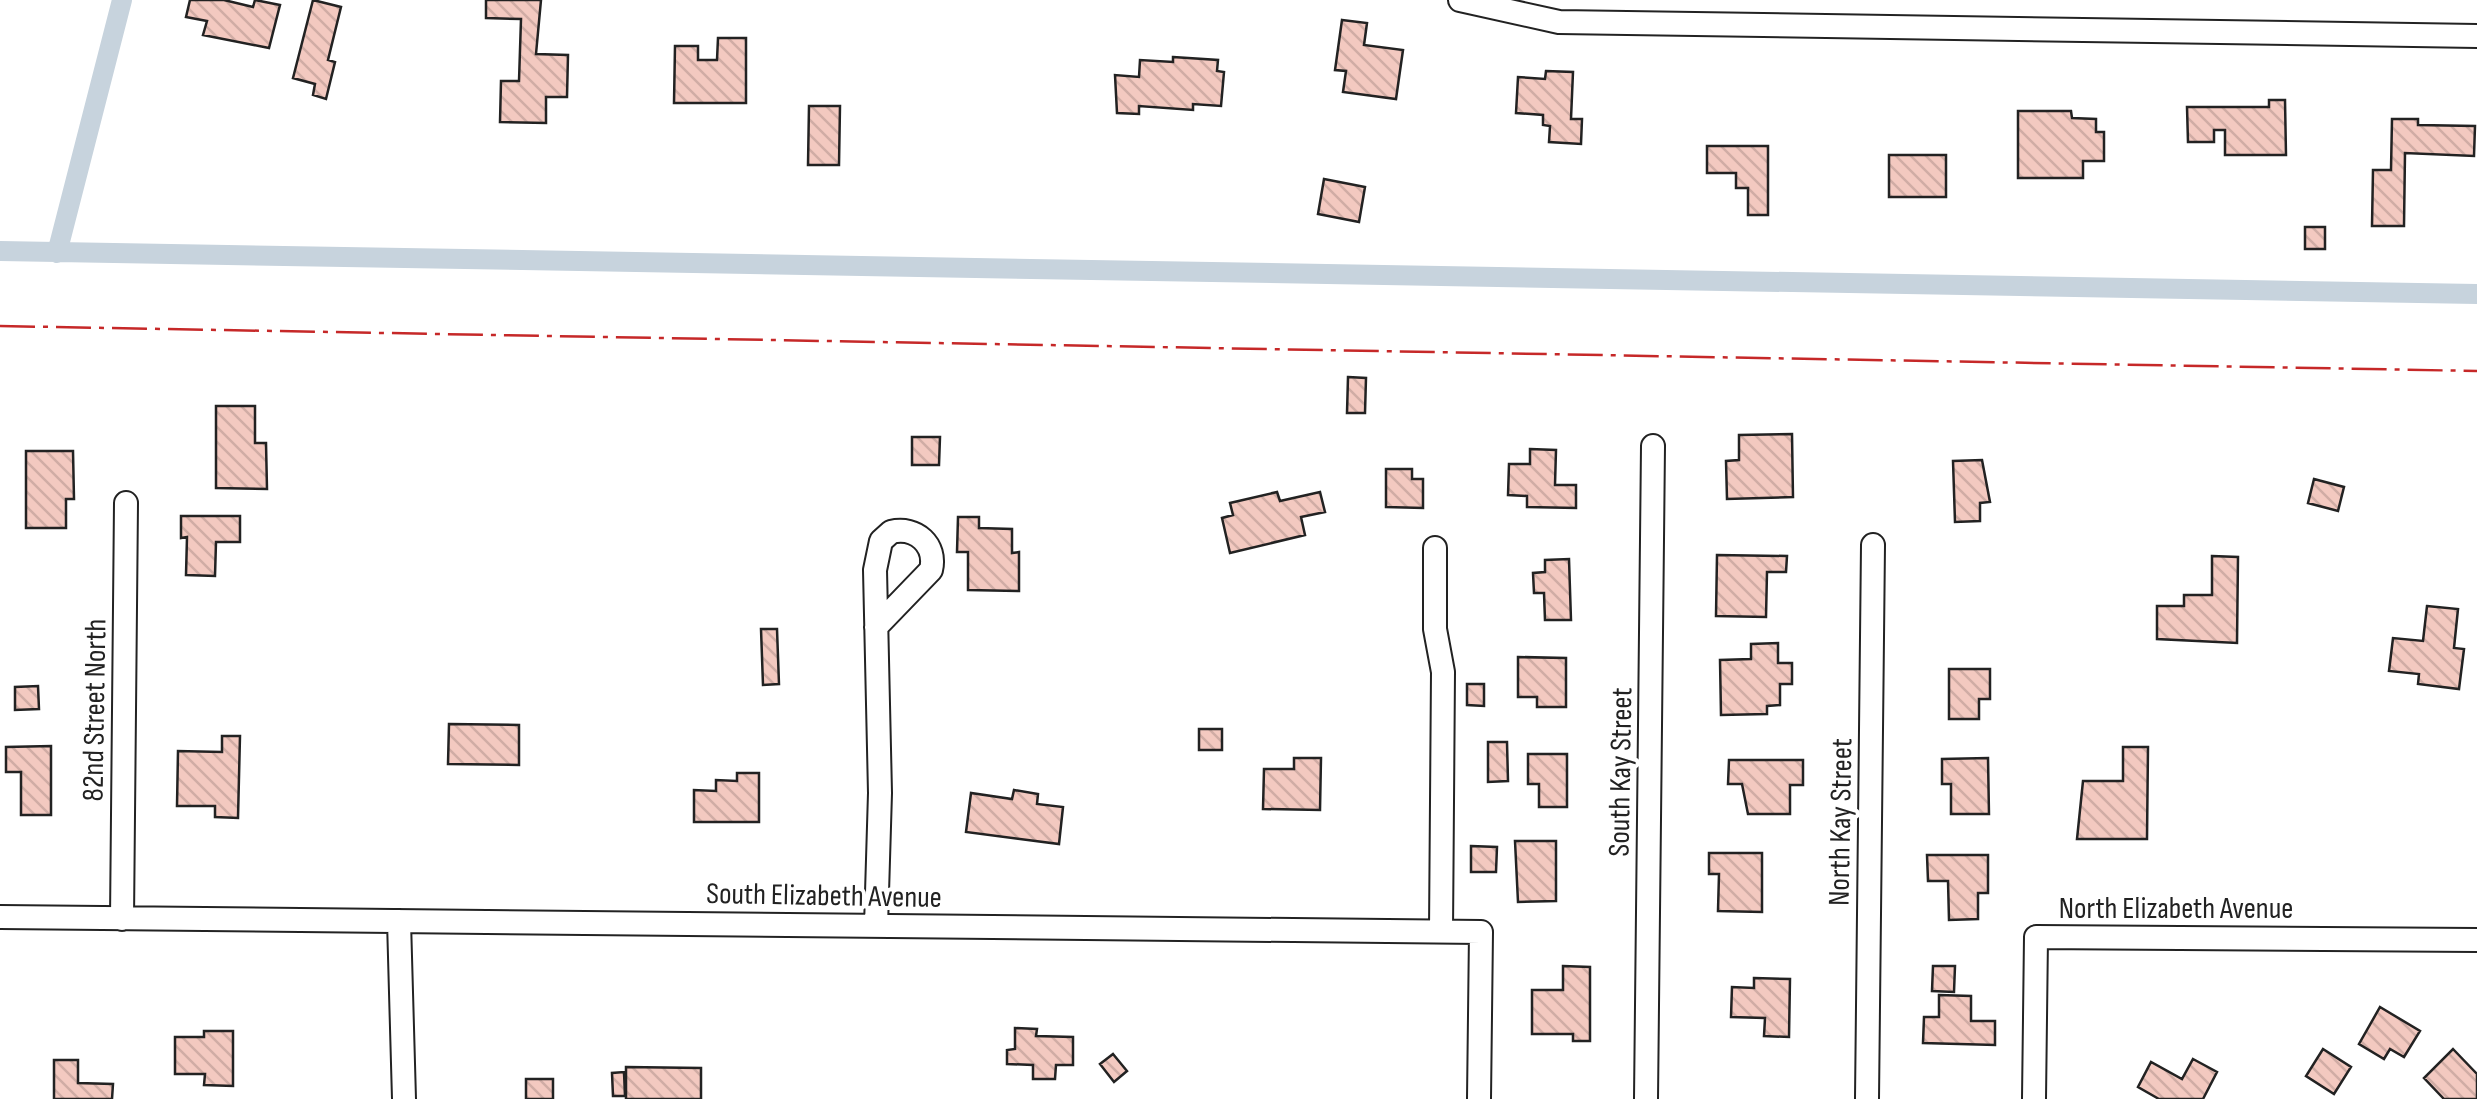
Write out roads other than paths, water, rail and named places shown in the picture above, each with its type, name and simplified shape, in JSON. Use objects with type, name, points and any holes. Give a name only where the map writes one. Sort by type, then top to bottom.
[{"type":"street","points":[[1460,0],[1515,16],[1559,22],[2477,36]]},
{"type":"street","name":"South Kay Street","points":[[1646,1099],[1653,446]]},
{"type":"street","name":"82nd Street North","points":[[122,918],[126,502]]},
{"type":"street","name":"North Kay Street","points":[[1867,1099],[1873,546]]},
{"type":"street","points":[[1435,548],[1434,629],[1443,672],[1442,931]]},
{"type":"street","points":[[876,626],[880,793],[876,926]]},
{"type":"street","name":"South Elizabeth Avenue","points":[[0,917],[1480,932],[1479,1099]]},
{"type":"street","points":[[399,921],[404,1099]]},
{"type":"street","name":"North Elizabeth Avenue","points":[[2034,1099],[2036,937],[2477,940]]},
{"type":"waterway","points":[[57,253],[122,0]]},
{"type":"waterway","points":[[0,251],[2477,294]]}]
